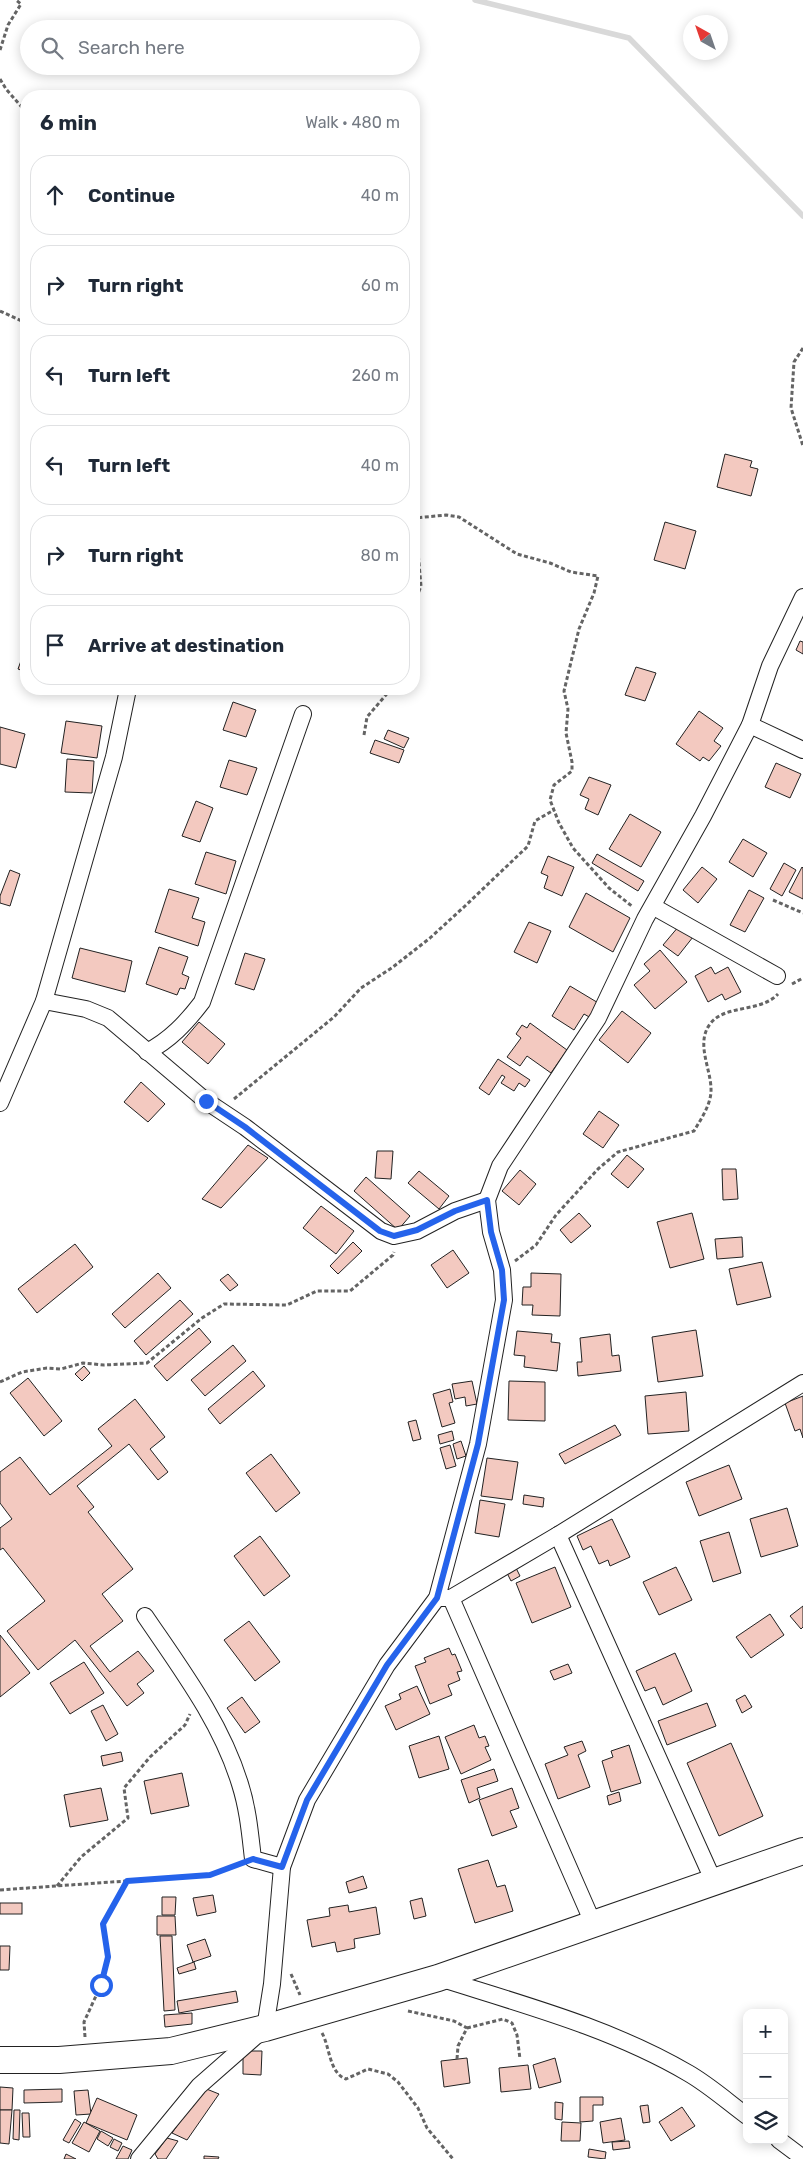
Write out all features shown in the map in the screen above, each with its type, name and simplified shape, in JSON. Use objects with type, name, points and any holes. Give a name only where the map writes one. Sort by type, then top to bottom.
[{"type":"main road","points":[[0,2060],[85,2058],[171,2051],[265,2028],[438,1978],[803,1851]]},
{"type":"street","points":[[593,1923],[444,1598],[478,1444],[504,1300],[502,1270],[491,1232],[487,1200],[500,1166],[598,1018],[650,913],[750,725],[770,666],[803,597]]},
{"type":"street","points":[[0,1103],[44,1001],[114,757],[127,695]]},
{"type":"street","points":[[146,1052],[163,1044],[185,1024],[202,1002],[303,714]]},
{"type":"street","points":[[750,725],[803,750]]},
{"type":"street","points":[[650,913],[777,976]]},
{"type":"street","points":[[44,1001],[86,1009],[108,1018],[146,1052],[220,1110],[253,1133],[380,1231],[394,1236],[417,1230],[455,1211],[487,1200]]},
{"type":"street","points":[[141,2158],[199,2086],[265,2028],[272,1984],[282,1867],[307,1800],[387,1665],[444,1598],[558,1535],[803,1384]]},
{"type":"street","points":[[558,1535],[714,1882]]},
{"type":"street","points":[[146,1616],[198,1695],[227,1748],[240,1784],[248,1816],[253,1859],[282,1867]]},
{"type":"street","points":[[438,1978],[587,2025],[636,2045],[690,2074],[743,2113]]},
{"type":"street","points":[[785,2144],[803,2158]]},
{"type":"path","points":[[0,50],[8,24],[21,4],[16,0]]},
{"type":"path","points":[[0,79],[20,105]]},
{"type":"path","points":[[0,311],[20,320]]},
{"type":"path","points":[[803,348],[794,362],[791,408],[803,446]]},
{"type":"path","points":[[420,517],[446,515],[460,517],[518,554],[550,562],[571,572],[598,576],[594,593],[579,628],[564,691],[568,709],[566,733],[572,771],[554,785],[550,800],[573,848],[609,888],[650,913]]},
{"type":"path","points":[[420,574],[420,589]]},
{"type":"path","points":[[364,735],[366,717],[386,695]]},
{"type":"path","points":[[220,1110],[334,1017],[361,988],[393,967],[437,932],[528,846],[535,820],[554,810]]},
{"type":"path","points":[[773,900],[803,913]]},
{"type":"path","points":[[502,1270],[536,1245],[556,1215],[598,1169],[618,1152],[694,1131],[705,1112],[711,1093],[704,1046],[708,1026],[719,1015],[772,1000],[783,988],[777,976]]},
{"type":"path","points":[[0,1382],[22,1372],[47,1368],[61,1369],[83,1363],[104,1365],[147,1363],[202,1318],[224,1304],[287,1305],[317,1291],[350,1291],[393,1255],[394,1236]]},
{"type":"path","points":[[56,1886],[81,1857],[128,1818],[124,1788],[150,1757],[185,1725],[198,1695]]},
{"type":"path","points":[[0,1890],[210,1875],[253,1859]]},
{"type":"path","points":[[85,2058],[84,2022],[101,1985],[108,1957],[103,1924],[127,1881]]},
{"type":"path","points":[[288,1966],[294,1983],[327,2042],[335,2071],[340,2077],[346,2079],[368,2069],[388,2074],[398,2082],[413,2102],[427,2128],[453,2159]]},
{"type":"path","points":[[405,2010],[454,2021],[467,2028],[503,2020],[512,2023],[517,2035],[520,2059]]},
{"type":"path","points":[[457,2059],[458,2046],[467,2028]]},
{"type":"building","points":[[725,454],[752,461],[750,467],[758,469],[751,496],[717,487]]},
{"type":"building","points":[[665,522],[696,531],[685,569],[654,560]]},
{"type":"building","points":[[800,641],[803,642],[803,654],[796,650]]},
{"type":"building","points":[[636,667],[656,673],[645,701],[625,695]]},
{"type":"building","points":[[233,702],[256,710],[246,737],[223,730]]},
{"type":"building","points":[[699,711],[723,728],[714,741],[721,746],[709,761],[703,757],[700,761],[676,744]]},
{"type":"building","points":[[66,721],[102,726],[97,758],[61,753]]},
{"type":"building","points":[[0,727],[25,734],[16,768],[0,764]]},
{"type":"building","points":[[388,730],[409,738],[404,748],[384,739]]},
{"type":"building","points":[[375,740],[404,750],[399,763],[370,753]]},
{"type":"building","points":[[67,759],[94,761],[92,793],[65,792]]},
{"type":"building","points":[[229,760],[257,768],[247,795],[220,787]]},
{"type":"building","points":[[776,763],[801,774],[790,798],[765,787]]},
{"type":"building","points":[[589,777],[611,785],[598,815],[585,809],[589,799],[580,795]]},
{"type":"building","points":[[196,801],[213,808],[200,842],[182,836]]},
{"type":"building","points":[[630,814],[661,832],[641,867],[609,849]]},
{"type":"building","points":[[743,839],[767,853],[753,877],[729,862]]},
{"type":"building","points":[[206,852],[236,861],[226,894],[195,884]]},
{"type":"building","points":[[597,854],[644,881],[638,891],[592,863]]},
{"type":"building","points":[[548,856],[574,867],[562,896],[544,888],[548,876],[541,873]]},
{"type":"building","points":[[784,863],[796,870],[782,896],[770,889]]},
{"type":"building","points":[[702,867],[717,879],[698,903],[683,890]]},
{"type":"building","points":[[803,868],[803,899],[789,892]]},
{"type":"building","points":[[10,870],[20,874],[10,906],[0,903],[0,896]]},
{"type":"building","points":[[169,889],[199,898],[192,918],[205,922],[198,946],[155,932]]},
{"type":"building","points":[[749,890],[764,898],[745,932],[730,925]]},
{"type":"building","points":[[586,893],[630,918],[613,952],[569,927]]},
{"type":"building","points":[[529,922],[551,931],[537,963],[514,952]]},
{"type":"building","points":[[679,926],[693,937],[678,956],[663,945]]},
{"type":"building","points":[[159,947],[188,957],[182,974],[189,977],[185,989],[180,988],[177,995],[146,984]]},
{"type":"building","points":[[80,948],[132,961],[125,992],[72,978]]},
{"type":"building","points":[[660,950],[687,982],[655,1009],[634,985],[650,971],[644,964]]},
{"type":"building","points":[[245,953],[265,959],[254,990],[235,984]]},
{"type":"building","points":[[711,967],[715,974],[728,967],[741,992],[725,1000],[722,994],[708,1002],[695,976]]},
{"type":"building","points":[[570,986],[600,1004],[591,1018],[584,1014],[574,1030],[552,1016]]},
{"type":"building","points":[[622,1011],[651,1033],[628,1063],[599,1040]]},
{"type":"building","points":[[199,1022],[225,1044],[208,1064],[182,1042]]},
{"type":"building","points":[[530,1023],[567,1050],[551,1073],[527,1056],[520,1066],[507,1057],[521,1038],[516,1034],[522,1025],[527,1028]]},
{"type":"building","points":[[498,1059],[530,1080],[525,1087],[519,1083],[514,1091],[501,1083],[505,1077],[502,1075],[489,1095],[479,1088]]},
{"type":"building","points":[[141,1082],[165,1104],[148,1122],[124,1102]]},
{"type":"building","points":[[599,1111],[619,1125],[603,1148],[583,1134]]},
{"type":"building","points":[[248,1145],[268,1158],[221,1208],[202,1199]]},
{"type":"building","points":[[377,1151],[393,1151],[391,1179],[375,1178]]},
{"type":"building","points":[[627,1155],[644,1169],[628,1188],[611,1174]]},
{"type":"building","points":[[722,1169],[736,1169],[738,1199],[723,1200]]},
{"type":"building","points":[[520,1170],[536,1184],[519,1205],[502,1191]]},
{"type":"building","points":[[419,1171],[449,1196],[439,1209],[408,1183]]},
{"type":"building","points":[[366,1177],[410,1216],[398,1230],[354,1191]]},
{"type":"building","points":[[321,1206],[354,1231],[336,1254],[303,1228]]},
{"type":"building","points":[[579,1213],[591,1226],[571,1243],[560,1230]]},
{"type":"building","points":[[692,1213],[704,1259],[670,1268],[657,1222]]},
{"type":"building","points":[[742,1237],[743,1257],[717,1259],[715,1239]]},
{"type":"building","points":[[353,1242],[362,1251],[338,1274],[330,1266]]},
{"type":"building","points":[[75,1244],[93,1267],[37,1313],[18,1289]]},
{"type":"building","points":[[453,1250],[469,1273],[447,1288],[431,1265]]},
{"type":"building","points":[[762,1262],[771,1297],[737,1305],[729,1269]]},
{"type":"building","points":[[158,1273],[171,1288],[125,1328],[112,1314]]},
{"type":"building","points":[[531,1273],[561,1274],[560,1316],[532,1315],[533,1305],[522,1305],[523,1287],[531,1287]]},
{"type":"building","points":[[228,1274],[238,1285],[230,1291],[220,1280]]},
{"type":"building","points":[[180,1300],[193,1314],[146,1355],[134,1341]]},
{"type":"building","points":[[199,1328],[211,1342],[167,1381],[154,1366]]},
{"type":"building","points":[[696,1330],[703,1376],[658,1382],[652,1337]]},
{"type":"building","points":[[517,1331],[552,1334],[551,1342],[560,1343],[557,1371],[524,1367],[525,1356],[514,1355]]},
{"type":"building","points":[[610,1334],[612,1356],[619,1355],[621,1371],[578,1376],[577,1362],[582,1362],[580,1338]]},
{"type":"building","points":[[233,1345],[246,1361],[205,1396],[191,1380]]},
{"type":"building","points":[[84,1366],[90,1373],[82,1381],[75,1374]]},
{"type":"building","points":[[253,1371],[265,1386],[220,1424],[208,1409]]},
{"type":"building","points":[[28,1378],[62,1421],[44,1436],[10,1393]]},
{"type":"building","points":[[472,1381],[477,1404],[466,1406],[465,1397],[455,1399],[452,1384]]},
{"type":"building","points":[[509,1381],[545,1382],[545,1421],[508,1420]]},
{"type":"building","points":[[450,1389],[453,1402],[449,1403],[455,1423],[442,1427],[433,1394]]},
{"type":"building","points":[[686,1392],[689,1431],[648,1434],[645,1396]]},
{"type":"building","points":[[803,1396],[803,1438],[800,1429],[795,1431],[785,1403]]},
{"type":"building","points":[[135,1399],[165,1437],[150,1449],[168,1472],[158,1480],[129,1444],[77,1486],[94,1507],[88,1512],[133,1569],[102,1594],[123,1621],[90,1646],[110,1672],[138,1651],[154,1671],[137,1684],[144,1693],[127,1706],[75,1640],[38,1670],[7,1631],[45,1601],[3,1548],[0,1550],[0,1528],[12,1519],[0,1503],[0,1472],[20,1457],[50,1495],[112,1446],[98,1429]]},
{"type":"building","points":[[416,1420],[421,1439],[413,1441],[408,1422]]},
{"type":"building","points":[[615,1425],[621,1435],[565,1464],[559,1454]]},
{"type":"building","points":[[452,1431],[454,1440],[440,1444],[438,1435]]},
{"type":"building","points":[[461,1441],[466,1456],[457,1459],[453,1444]]},
{"type":"building","points":[[450,1445],[456,1466],[446,1469],[440,1448]]},
{"type":"building","points":[[271,1454],[300,1493],[276,1512],[246,1473]]},
{"type":"building","points":[[487,1458],[518,1462],[512,1500],[481,1496]]},
{"type":"building","points":[[729,1465],[742,1499],[699,1516],[686,1482]]},
{"type":"building","points":[[524,1495],[544,1498],[543,1507],[523,1504]]},
{"type":"building","points":[[480,1500],[505,1504],[499,1537],[475,1533]]},
{"type":"building","points":[[787,1508],[798,1546],[761,1557],[750,1519]]},
{"type":"building","points":[[612,1519],[630,1557],[610,1566],[608,1560],[599,1564],[591,1546],[583,1550],[577,1536]]},
{"type":"building","points":[[729,1532],[741,1573],[713,1582],[700,1541]]},
{"type":"building","points":[[260,1536],[290,1576],[264,1596],[234,1556]]},
{"type":"building","points":[[555,1567],[571,1607],[532,1623],[516,1583]]},
{"type":"building","points":[[676,1567],[692,1600],[659,1615],[643,1582]]},
{"type":"building","points":[[516,1568],[520,1576],[511,1581],[507,1573]]},
{"type":"building","points":[[803,1606],[803,1627],[801,1629],[790,1616]]},
{"type":"building","points":[[770,1614],[784,1635],[751,1658],[736,1637]]},
{"type":"building","points":[[249,1621],[280,1662],[255,1681],[224,1640]]},
{"type":"building","points":[[0,1635],[30,1673],[0,1697]]},
{"type":"building","points":[[449,1648],[452,1655],[455,1654],[462,1671],[457,1672],[460,1680],[448,1685],[452,1695],[430,1704],[415,1666],[426,1662],[424,1658]]},
{"type":"building","points":[[675,1653],[692,1691],[663,1705],[655,1687],[645,1691],[636,1671]]},
{"type":"building","points":[[84,1662],[104,1693],[70,1714],[50,1683]]},
{"type":"building","points":[[568,1664],[572,1673],[554,1680],[550,1671]]},
{"type":"building","points":[[417,1686],[430,1714],[396,1730],[385,1706],[401,1699],[399,1694]]},
{"type":"building","points":[[745,1695],[752,1707],[742,1713],[736,1700]]},
{"type":"building","points":[[242,1697],[260,1722],[245,1733],[227,1708]]},
{"type":"building","points":[[707,1703],[716,1726],[667,1745],[658,1721]]},
{"type":"building","points":[[103,1705],[118,1734],[106,1741],[91,1711]]},
{"type":"building","points":[[474,1725],[479,1738],[485,1736],[489,1746],[485,1747],[491,1760],[461,1774],[445,1737]]},
{"type":"building","points":[[439,1736],[449,1769],[419,1778],[409,1746]]},
{"type":"building","points":[[582,1741],[586,1751],[578,1755],[590,1787],[558,1799],[545,1764],[568,1755],[564,1747]]},
{"type":"building","points":[[731,1743],[763,1816],[719,1836],[687,1763]]},
{"type":"building","points":[[629,1745],[641,1783],[611,1792],[602,1761],[613,1757],[611,1751]]},
{"type":"building","points":[[121,1752],[123,1761],[103,1766],[101,1756]]},
{"type":"building","points":[[494,1769],[498,1781],[477,1788],[480,1798],[469,1803],[461,1780]]},
{"type":"building","points":[[182,1773],[189,1806],[151,1814],[144,1781]]},
{"type":"building","points":[[101,1788],[108,1820],[70,1827],[64,1795]]},
{"type":"building","points":[[512,1788],[519,1808],[510,1811],[517,1827],[492,1836],[479,1800]]},
{"type":"building","points":[[619,1792],[621,1801],[609,1805],[607,1796]]},
{"type":"building","points":[[488,1860],[497,1887],[505,1885],[513,1911],[475,1923],[458,1869]]},
{"type":"building","points":[[363,1876],[367,1888],[349,1893],[346,1882]]},
{"type":"building","points":[[213,1895],[216,1912],[197,1916],[193,1898]]},
{"type":"building","points":[[162,1897],[176,1897],[175,1915],[162,1915]]},
{"type":"building","points":[[422,1898],[426,1916],[414,1919],[410,1901]]},
{"type":"building","points":[[0,1903],[22,1903],[22,1914],[0,1914]]},
{"type":"building","points":[[348,1905],[349,1912],[376,1907],[380,1934],[354,1939],[355,1948],[337,1952],[335,1942],[312,1947],[307,1920],[330,1916],[329,1908]]},
{"type":"building","points":[[157,1916],[175,1916],[176,1935],[157,1935]]},
{"type":"building","points":[[160,1936],[172,1936],[175,2010],[164,2011]]},
{"type":"building","points":[[205,1939],[211,1956],[193,1962],[187,1945]]},
{"type":"building","points":[[0,1946],[10,1946],[9,1970],[0,1970]]},
{"type":"building","points":[[194,1962],[196,1969],[179,1974],[177,1968]]},
{"type":"building","points":[[236,1991],[238,2002],[179,2013],[177,2001]]},
{"type":"building","points":[[192,2013],[192,2024],[165,2027],[164,2015]]},
{"type":"building","points":[[243,2051],[262,2051],[261,2075],[243,2074]]},
{"type":"building","points":[[467,2058],[470,2083],[444,2087],[441,2061]]},
{"type":"building","points":[[555,2058],[561,2082],[539,2088],[533,2065]]},
{"type":"building","points":[[528,2065],[531,2089],[501,2092],[499,2068]]},
{"type":"building","points":[[0,2087],[13,2088],[12,2110],[0,2110]]},
{"type":"building","points":[[204,2088],[219,2094],[187,2140],[172,2133]]},
{"type":"building","points":[[62,2089],[62,2102],[24,2103],[24,2090]]},
{"type":"building","points":[[88,2090],[91,2114],[76,2115],[74,2091]]},
{"type":"building","points":[[580,2097],[603,2097],[603,2105],[593,2105],[593,2121],[580,2122]]},
{"type":"building","points":[[97,2098],[137,2115],[127,2140],[86,2123]]},
{"type":"building","points":[[555,2102],[563,2103],[562,2120],[555,2119]]},
{"type":"building","points":[[648,2105],[650,2122],[643,2123],[640,2106]]},
{"type":"building","points":[[682,2107],[695,2126],[671,2141],[659,2122]]},
{"type":"building","points":[[0,2110],[12,2110],[9,2144],[0,2143]]},
{"type":"building","points":[[14,2110],[20,2110],[19,2140],[13,2139]]},
{"type":"building","points":[[22,2113],[29,2113],[30,2137],[23,2137]]},
{"type":"building","points":[[621,2118],[625,2140],[603,2143],[600,2122]]},
{"type":"building","points":[[75,2119],[81,2123],[69,2143],[63,2140]]},
{"type":"building","points":[[84,2122],[100,2131],[89,2152],[72,2143]]},
{"type":"building","points":[[562,2122],[581,2123],[580,2141],[561,2141]]},
{"type":"building","points":[[101,2131],[113,2138],[108,2146],[97,2139]]},
{"type":"building","points":[[167,2138],[178,2141],[166,2159],[158,2159],[155,2154]]},
{"type":"building","points":[[114,2139],[122,2143],[118,2151],[110,2147]]},
{"type":"building","points":[[629,2141],[630,2148],[613,2150],[612,2142]]},
{"type":"building","points":[[123,2146],[132,2150],[128,2159],[116,2159]]},
{"type":"building","points":[[589,2149],[606,2152],[605,2159],[588,2157]]},
{"type":"building","points":[[66,2154],[76,2159],[64,2159]]},
{"type":"building","points":[[204,2156],[219,2157],[218,2159],[204,2159]]},
{"type":"waterway","points":[[475,0],[629,38],[803,216]]},
{"type":"route","points":[[101,1985],[108,1957],[103,1924],[117,1902],[127,1881],[210,1875],[253,1859],[282,1867],[307,1800],[387,1665],[437,1598],[478,1444],[504,1300],[502,1270],[491,1232],[487,1200],[455,1211],[417,1230],[394,1236],[380,1231],[245,1127],[206,1101]]}]
